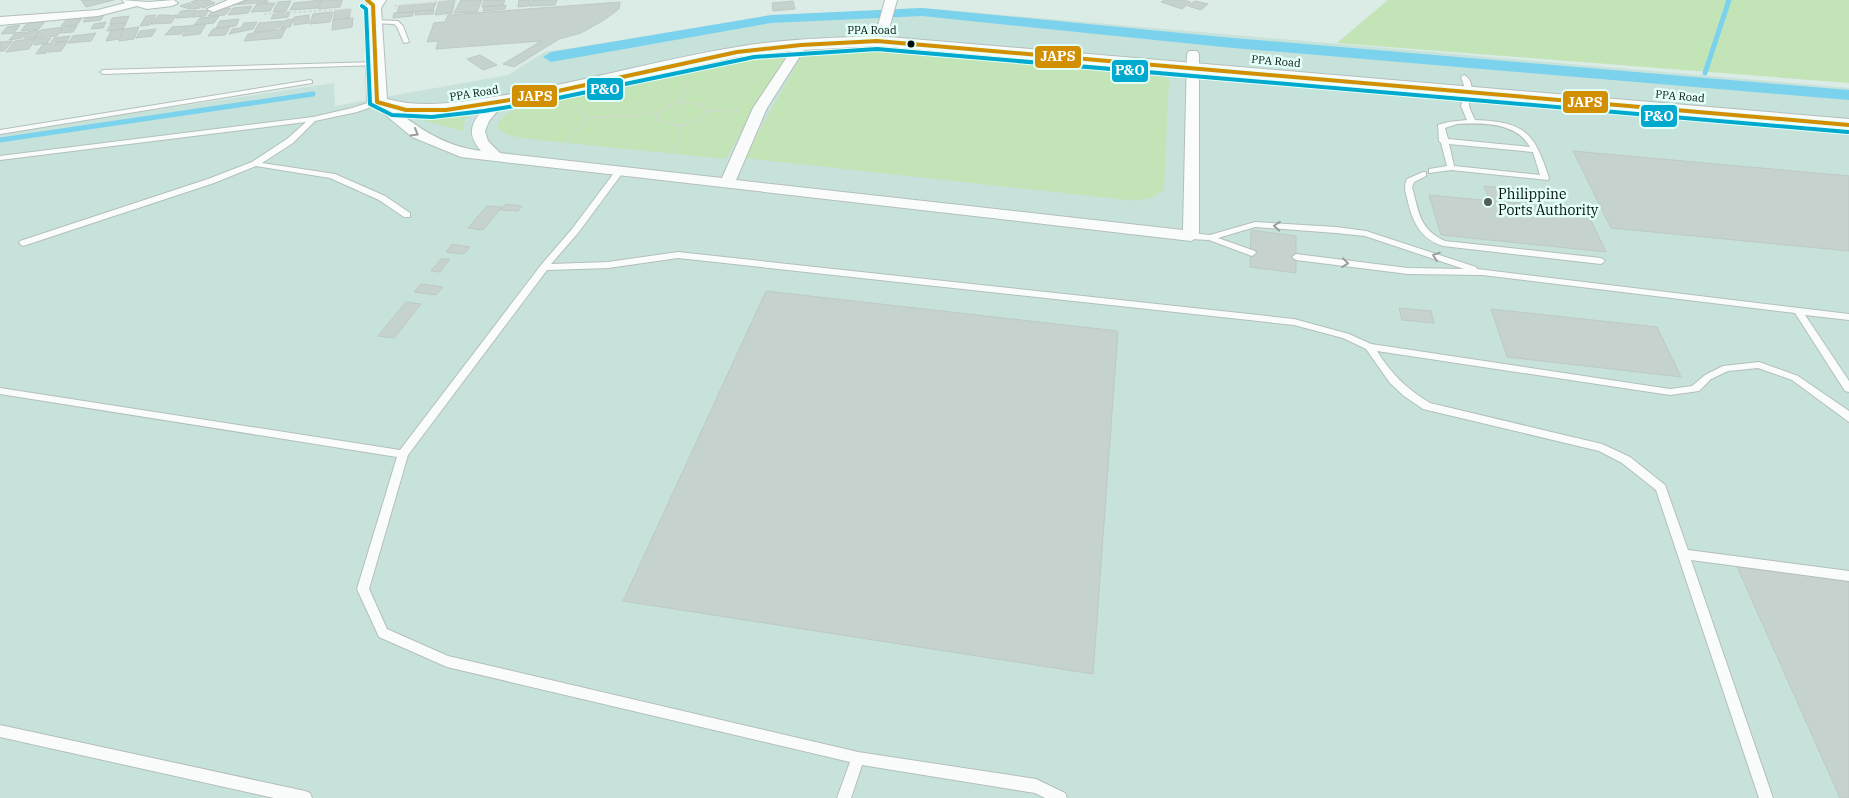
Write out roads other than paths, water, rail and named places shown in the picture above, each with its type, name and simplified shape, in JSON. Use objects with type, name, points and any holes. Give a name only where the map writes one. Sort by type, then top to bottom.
[{"type":"highway","points":[[373,7],[377,102]]},
{"type":"highway","name":"PPA Road","points":[[377,102],[412,102],[523,86],[688,47],[887,14],[1192,60]]},
{"type":"highway","name":"PPA Road","points":[[377,102],[406,110],[421,111],[497,103],[690,61],[801,44],[906,42],[1192,60],[1676,102],[1849,124]]},
{"type":"highway","name":"PPA Road","points":[[1676,102],[1849,109]]},
{"type":"street","points":[[0,21],[98,12],[155,0]]},
{"type":"street","points":[[213,9],[239,0]]},
{"type":"street","points":[[134,3],[172,4]]},
{"type":"street","points":[[727,183],[760,108],[801,44]]},
{"type":"street","points":[[377,102],[406,128],[461,153],[1191,236],[1192,60]]},
{"type":"street","points":[[497,103],[478,126],[477,135],[480,144],[497,158]]},
{"type":"lane","points":[[373,7],[400,26],[406,42]]},
{"type":"lane","points":[[103,72],[376,64]]},
{"type":"lane","points":[[0,132],[310,82]]},
{"type":"lane","points":[[1467,84],[1466,106],[1472,122]]},
{"type":"lane","points":[[0,158],[313,119],[354,110],[377,102]]},
{"type":"lane","points":[[23,243],[211,181],[255,164],[290,141],[313,119]]},
{"type":"lane","points":[[1451,168],[1440,127],[1444,124],[1472,122],[1517,129],[1524,134],[1535,150],[1545,178],[1451,168],[1427,173],[1410,181],[1408,187],[1421,231],[1430,239],[1443,243],[1601,261]]},
{"type":"lane","points":[[1443,141],[1535,150]]},
{"type":"lane","points":[[255,164],[332,176],[382,198],[407,215]]},
{"type":"lane","points":[[620,171],[575,231],[544,267],[403,454],[363,589],[383,633],[447,661],[858,758],[1036,786],[1060,798]]},
{"type":"lane","points":[[1210,238],[1255,224],[1336,230],[1366,234],[1482,272]]},
{"type":"lane","points":[[1191,236],[1210,238],[1252,253]]},
{"type":"lane","points":[[544,267],[608,265],[678,255],[1294,322],[1346,336],[1369,347],[1670,392],[1695,389],[1708,378],[1726,368],[1759,365],[1795,378],[1849,418]]},
{"type":"lane","points":[[1296,257],[1408,271],[1482,272],[1849,317]]},
{"type":"lane","points":[[1798,311],[1849,389]]},
{"type":"lane","points":[[1369,347],[1390,380],[1405,394],[1427,406],[1602,448],[1626,460],[1661,488],[1766,798]]},
{"type":"lane","points":[[0,391],[403,454]]},
{"type":"lane","points":[[1683,554],[1849,576]]},
{"type":"lane","points":[[0,731],[305,798]]},
{"type":"lane","points":[[844,798],[858,758]]},
{"type":"waterway","points":[[1705,73],[1729,0]]},
{"type":"waterway","points":[[551,57],[771,19],[922,12],[1233,43],[1849,95]]},
{"type":"waterway","points":[[0,140],[313,94]]},
{"type":"place","name":"Philippine Ports Authority","points":[[1488,202]]}]
